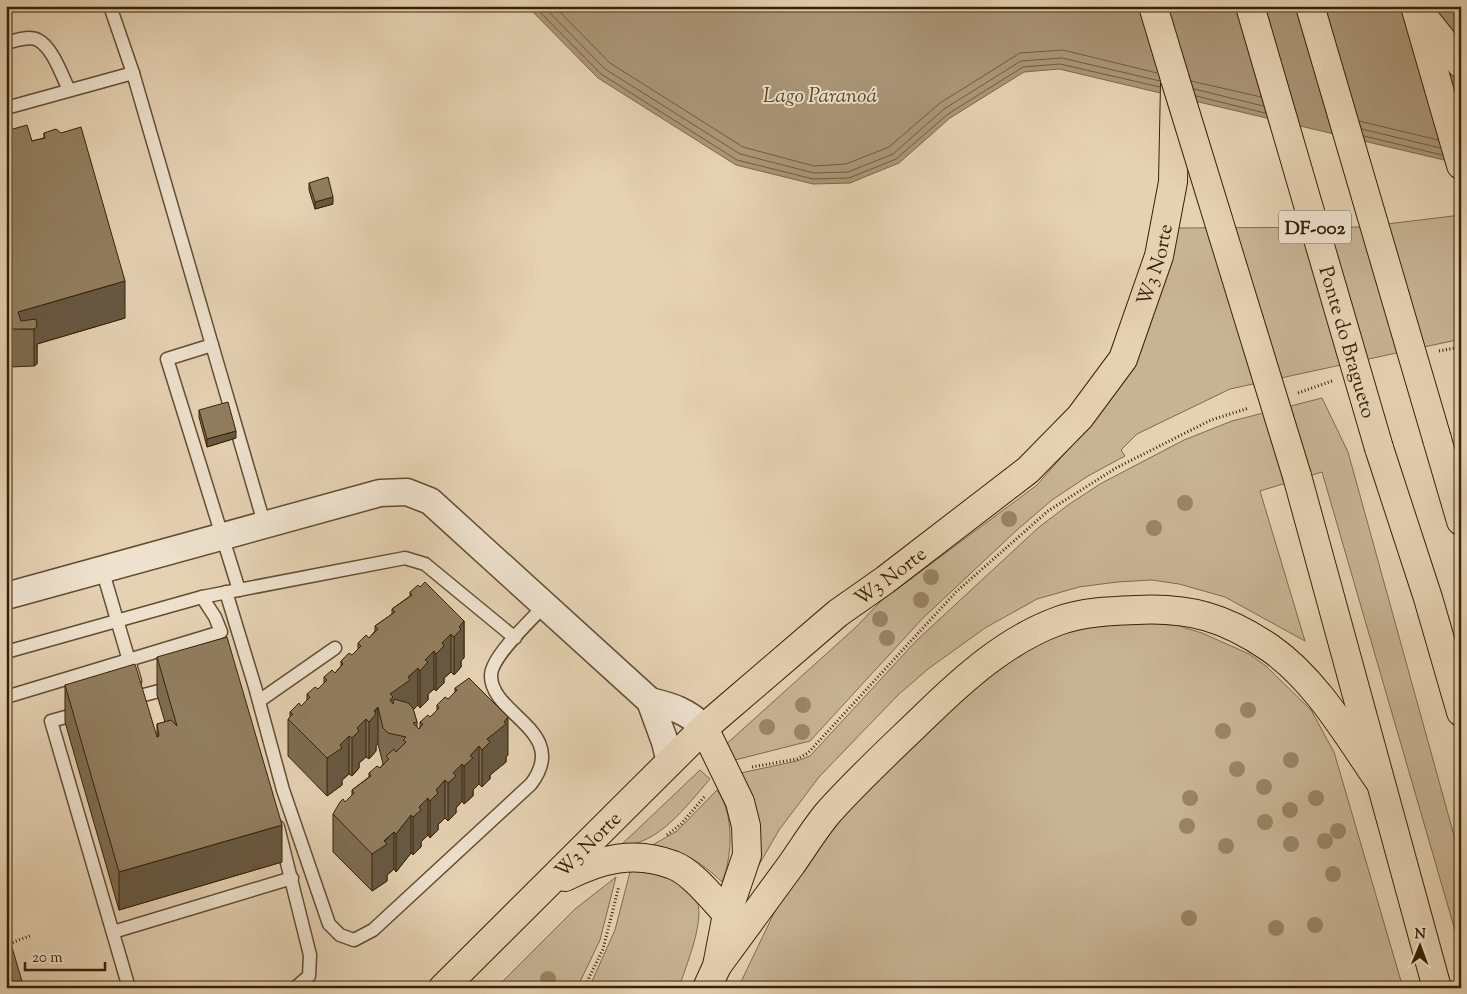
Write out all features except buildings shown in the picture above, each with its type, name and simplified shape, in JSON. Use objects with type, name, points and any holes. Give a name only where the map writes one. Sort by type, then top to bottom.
[{"type":"main road","points":[[1153,6],[1297,476],[1437,988]]},
{"type":"main road","name":"Ponte do Bragueto","points":[[1250,6],[1379,448],[1428,598],[1461,712]]},
{"type":"main road","name":"DF-002","points":[[1310,6],[1461,522]]},
{"type":"main road","points":[[1415,6],[1461,64]]},
{"type":"main road","points":[[1415,6],[1461,165]]},
{"type":"main road","name":"W3 Norte","points":[[443,988],[704,728],[838,613],[885,580],[1028,470],[1080,417],[1123,359],[1159,256],[1173,182],[1175,79]]},
{"type":"main road","points":[[712,977],[827,815],[949,693],[1020,639],[1055,622],[1079,615],[1149,609],[1185,611],[1216,618],[1242,630],[1272,649],[1294,669],[1325,703],[1380,782]]},
{"type":"main road","points":[[704,728],[740,802],[746,826],[747,854],[727,914],[712,977]]},
{"type":"main road","points":[[546,886],[585,866],[604,860],[632,857],[674,865],[700,885],[727,914]]},
{"type":"street","points":[[6,596],[264,523],[380,493],[407,492],[430,500],[650,701],[674,707],[693,716],[704,728]]},
{"type":"street","points":[[650,701],[670,762]]},
{"type":"lane","points":[[110,6],[133,72],[264,523]]},
{"type":"lane","points":[[6,43],[21,39],[37,39],[48,48],[69,90]]},
{"type":"lane","points":[[6,108],[133,72]]},
{"type":"lane","points":[[212,345],[167,359],[239,590]]},
{"type":"lane","points":[[6,652],[202,597],[405,558],[425,564],[515,638]]},
{"type":"lane","points":[[102,569],[128,661],[135,697],[188,683]]},
{"type":"lane","points":[[226,592],[259,701],[283,790],[329,924],[340,935],[354,940],[373,930],[531,784],[541,771],[542,754],[537,738],[494,690],[491,674],[497,658],[544,606]]},
{"type":"lane","points":[[6,697],[221,632],[202,597]]},
{"type":"lane","points":[[259,701],[335,648]]},
{"type":"lane","points":[[96,708],[52,721],[129,988]]},
{"type":"lane","points":[[274,812],[310,955],[309,976],[295,988]]},
{"type":"lane","points":[[112,932],[292,878]]},
{"type":"path","points":[[1436,352],[1461,346]]},
{"type":"path","points":[[1296,393],[1334,381]]},
{"type":"path","points":[[584,988],[603,949],[617,891],[632,857],[681,824],[727,774],[741,768],[797,759],[808,753],[956,592],[1048,511],[1116,468],[1211,420],[1258,405]]},
{"type":"path","points":[[6,945],[32,935]]},
{"type":"shaded area","points":[[1461,215],[1461,339],[1230,389],[1137,434],[1121,450],[1125,456],[1088,476],[1052,500],[1017,530],[922,619],[810,741],[731,761],[723,747],[855,628],[881,601],[1037,485],[1094,420],[1175,228],[1362,227]]},
{"type":"shaded area","points":[[1322,398],[1348,452],[1461,861],[1461,951],[1322,472],[1260,491],[1305,641],[1225,597],[1179,584],[1152,580],[1117,582],[1079,587],[1037,599],[985,628],[928,669],[898,695],[819,777],[779,830],[752,877],[736,774],[797,761],[810,756],[916,641],[1038,528],[1100,484],[1184,440],[1232,421]]},
{"type":"shaded area","points":[[1123,620],[1179,626],[1202,633],[1249,654],[1266,666],[1311,710],[1334,752],[1403,988],[738,988],[776,909],[817,846],[908,742],[1023,649],[1073,630]]},
{"type":"shaded area","points":[[700,770],[710,779],[671,822],[647,839],[635,844],[621,845]]},
{"type":"shaded area","points":[[717,790],[723,799],[730,835],[726,872],[722,882],[689,857],[670,850],[649,847],[677,831]]},
{"type":"shaded area","points":[[636,870],[674,874],[695,897],[699,916],[697,929],[679,988],[589,988],[615,930],[630,872]]},
{"type":"shaded area","points":[[616,877],[600,940],[577,988],[496,988],[575,909]]},
{"type":"water","name":"Lago Paranoá","points":[[527,6],[1461,6],[1461,164],[1059,69],[1024,72],[950,118],[899,163],[850,183],[813,184],[736,165],[598,78]]}]
